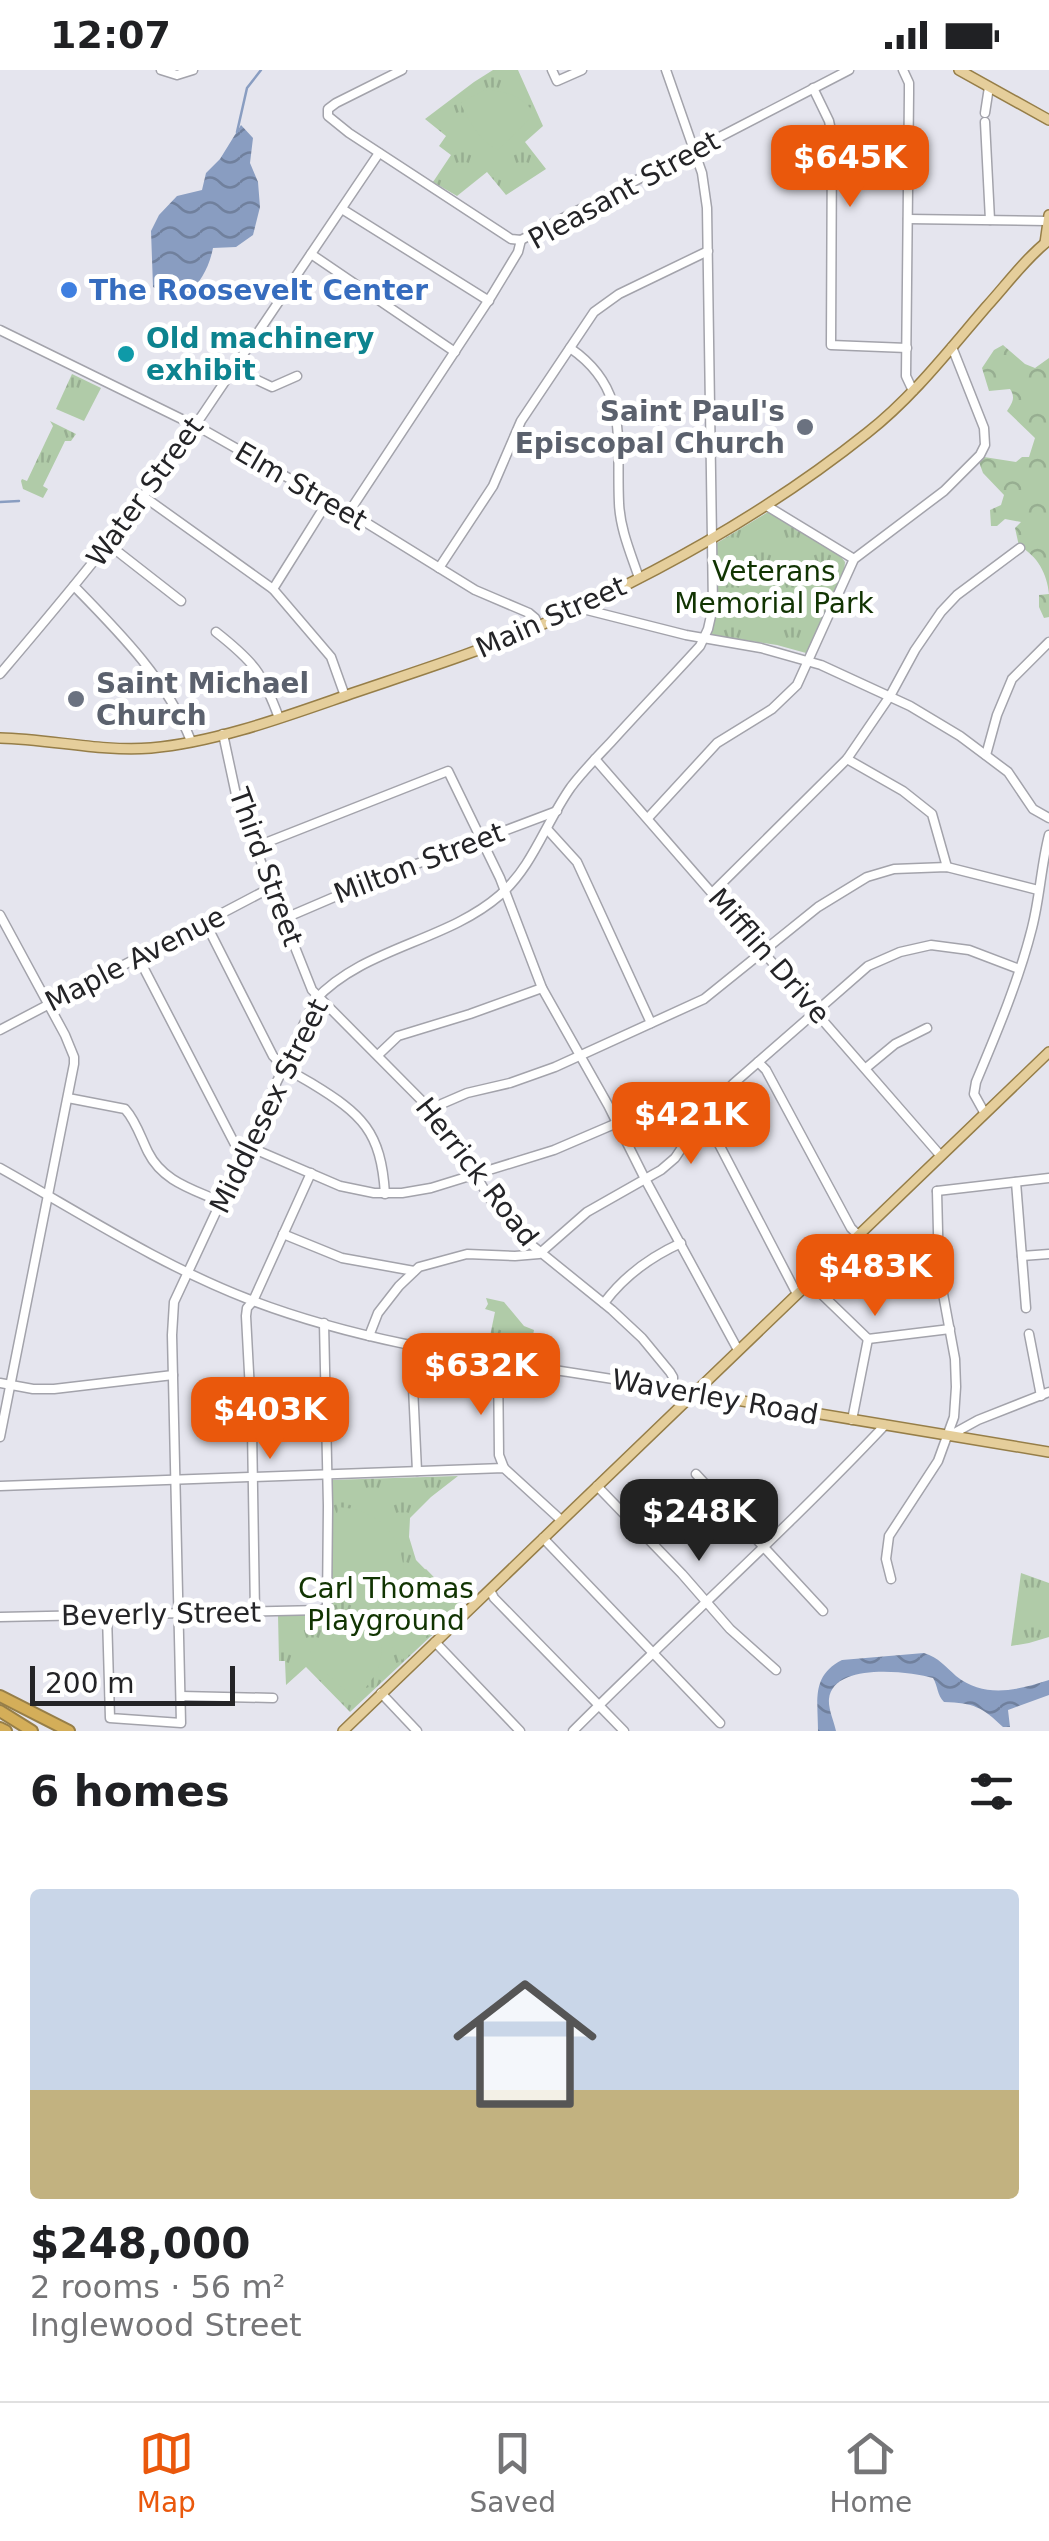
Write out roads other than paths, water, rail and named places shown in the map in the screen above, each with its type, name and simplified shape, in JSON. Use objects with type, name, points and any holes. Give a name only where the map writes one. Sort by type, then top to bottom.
[{"type":"highway","points":[[0,1696],[69,1731]]},
{"type":"highway","points":[[0,1711],[32,1731]]},
{"type":"main road","points":[[958,70],[1049,120]]},
{"type":"main road","points":[[1047,242],[1048,218]]},
{"type":"main road","name":"Main Street","points":[[0,738],[141,749],[223,734],[344,696],[579,608],[767,506],[868,432],[913,391],[1047,242]]},
{"type":"main road","points":[[342,1731],[1049,1052]]},
{"type":"main road","name":"Waverley Road","points":[[694,1392],[1049,1452]]},
{"type":"street","points":[[161,70],[177,75],[193,70]]},
{"type":"street","points":[[402,70],[336,103],[327,111],[328,116],[340,128],[511,239],[521,240]]},
{"type":"street","points":[[552,70],[557,82],[582,70]]},
{"type":"street","points":[[666,70],[702,174],[707,208],[713,611],[704,638]]},
{"type":"street","name":"Pleasant Street","points":[[349,512],[489,301],[521,240],[848,70]]},
{"type":"street","points":[[903,70],[909,93],[906,376],[913,391]]},
{"type":"street","points":[[989,87],[985,118],[990,220]]},
{"type":"street","points":[[813,88],[832,135],[831,345],[906,348]]},
{"type":"street","name":"Water Street","points":[[0,674],[108,544],[186,430],[201,417],[379,153]]},
{"type":"street","points":[[342,209],[489,301]]},
{"type":"street","points":[[908,219],[1048,218]]},
{"type":"street","points":[[439,568],[493,486],[521,421],[586,323],[602,305],[630,288],[708,250]]},
{"type":"street","points":[[312,254],[455,352]]},
{"type":"street","name":"Elm Street","points":[[0,330],[193,424],[488,596],[529,612],[539,626]]},
{"type":"street","points":[[648,818],[718,743],[780,702],[797,684],[854,559],[944,491],[980,456],[985,445],[982,422],[952,347]]},
{"type":"street","points":[[570,348],[598,372],[612,399],[618,427],[620,516],[640,578]]},
{"type":"street","points":[[234,369],[272,387],[297,376]]},
{"type":"street","points":[[143,496],[273,589],[325,648],[344,696]]},
{"type":"street","points":[[273,589],[328,501]]},
{"type":"street","points":[[767,506],[854,559]]},
{"type":"street","points":[[108,544],[181,601]]},
{"type":"street","points":[[713,892],[848,759],[940,612],[1020,548]]},
{"type":"street","points":[[74,586],[153,675],[190,741]]},
{"type":"street","points":[[579,608],[808,660],[890,696],[986,755],[1008,772],[1033,810],[1049,818]]},
{"type":"street","points":[[216,632],[252,661],[279,718]]},
{"type":"street","name":"Middlesex Street","points":[[107,1615],[110,1718],[181,1723],[172,1316],[175,1299],[318,996],[358,968],[469,916],[504,890],[526,864],[569,791],[704,638]]},
{"type":"street","points":[[986,755],[1012,679],[1049,642]]},
{"type":"street","name":"Third Street","points":[[223,734],[237,802],[318,996]]},
{"type":"street","name":"Mifflin Drive","points":[[596,759],[940,1155]]},
{"type":"street","points":[[848,759],[932,814],[947,866]]},
{"type":"street","points":[[255,847],[448,770],[504,890],[542,988],[738,1350]]},
{"type":"street","name":"Milton Street","points":[[283,919],[481,838],[557,812]]},
{"type":"street","points":[[547,828],[577,862],[650,1022]]},
{"type":"street","points":[[984,1112],[974,1094],[976,1082],[1034,923],[1049,835]]},
{"type":"street","points":[[430,1110],[467,1093],[533,1076],[704,999],[821,906],[866,877],[894,869],[947,866],[1038,890]]},
{"type":"street","name":"Maple Avenue","points":[[0,1030],[270,888]]},
{"type":"street","points":[[0,1437],[74,1057],[1,919]]},
{"type":"street","points":[[205,922],[273,1056],[283,1068],[341,1101],[362,1121],[376,1144],[384,1194]]},
{"type":"street","points":[[369,1336],[378,1313],[414,1271],[467,1254],[540,1254],[587,1212],[675,1158],[702,1118],[733,1084],[868,966],[911,948],[931,945],[969,950],[1020,969]]},
{"type":"street","points":[[138,957],[242,1158]]},
{"type":"street","points":[[378,1055],[398,1036],[542,988]]},
{"type":"street","name":"Herrick Road","points":[[318,996],[430,1110],[500,1213],[540,1254],[604,1303],[643,1340],[673,1377],[673,1389]]},
{"type":"street","points":[[866,1068],[895,1044],[927,1028]]},
{"type":"street","points":[[758,1062],[858,1235]]},
{"type":"street","points":[[68,1098],[125,1109],[162,1173],[221,1202]]},
{"type":"street","points":[[702,1118],[797,1294]]},
{"type":"street","points":[[247,1146],[340,1186],[384,1194],[423,1190],[561,1147],[618,1123]]},
{"type":"street","name":"Waverley Road","points":[[0,1168],[138,1248],[253,1301],[411,1345],[694,1392]]},
{"type":"street","points":[[255,1612],[247,1308],[311,1174]]},
{"type":"street","points":[[918,1177],[936,1191],[1049,1178]]},
{"type":"street","points":[[1016,1182],[1026,1308]]},
{"type":"street","points":[[892,1579],[886,1559],[889,1536],[928,1479],[954,1417],[956,1387],[940,1272],[936,1191]]},
{"type":"street","points":[[283,1234],[342,1258],[414,1271]]},
{"type":"street","points":[[604,1303],[648,1260],[681,1243]]},
{"type":"street","points":[[1022,1256],[1049,1254]]},
{"type":"street","points":[[810,1282],[868,1339]]},
{"type":"street","points":[[324,1323],[326,1475]]},
{"type":"street","points":[[868,1339],[950,1329]]},
{"type":"street","points":[[949,1436],[978,1420],[1045,1394],[1029,1334]]},
{"type":"street","points":[[852,1420],[868,1339]]},
{"type":"street","points":[[411,1345],[418,1472]]},
{"type":"street","points":[[498,1360],[499,1456],[504,1468],[561,1520]]},
{"type":"street","points":[[0,1383],[54,1389],[173,1375]]},
{"type":"street","points":[[572,1731],[885,1425]]},
{"type":"street","points":[[0,1486],[504,1468]]},
{"type":"street","points":[[696,1474],[823,1612]]},
{"type":"street","name":"Beverly Street","points":[[0,1617],[321,1610],[328,1601],[326,1475]]},
{"type":"street","points":[[597,1486],[745,1644],[776,1670]]},
{"type":"street","points":[[542,1538],[720,1723]]},
{"type":"street","points":[[490,1590],[624,1731]]},
{"type":"street","points":[[434,1642],[520,1731]]},
{"type":"street","points":[[382,1692],[417,1731]]},
{"type":"street","points":[[180,1696],[273,1698]]},
{"type":"water","points":[[241,125],[253,138],[250,163],[258,182],[260,207],[253,235],[236,247],[213,248],[207,268],[187,296],[171,297],[153,287],[151,231],[159,215],[177,196],[202,190],[206,173],[220,159]]},
{"type":"water","points":[[924,1653],[978,1688],[1014,1689],[1049,1680],[1049,1695],[1008,1710],[1010,1727],[1003,1727],[977,1707],[944,1702],[933,1678],[891,1672],[857,1674],[834,1687],[829,1699],[836,1731],[818,1731],[818,1690],[832,1666],[842,1660]]},
{"type":"waterway","points":[[237,132],[247,88],[261,70]]},
{"type":"waterway","points":[[0,502],[19,501]]},
{"type":"place","name":"The Roosevelt Center","points":[[69,290]]},
{"type":"place","name":"Old machinery exhibit","points":[[126,354]]},
{"type":"place","name":"Saint Paul's Episcopal Church","points":[[805,427]]},
{"type":"place","name":"Saint Michael Church","points":[[76,699]]},
{"type":"park label","name":"Veterans Memorial Park","points":[[774,587]]},
{"type":"park label","name":"Carl Thomas Playground","points":[[386,1604]]}]
